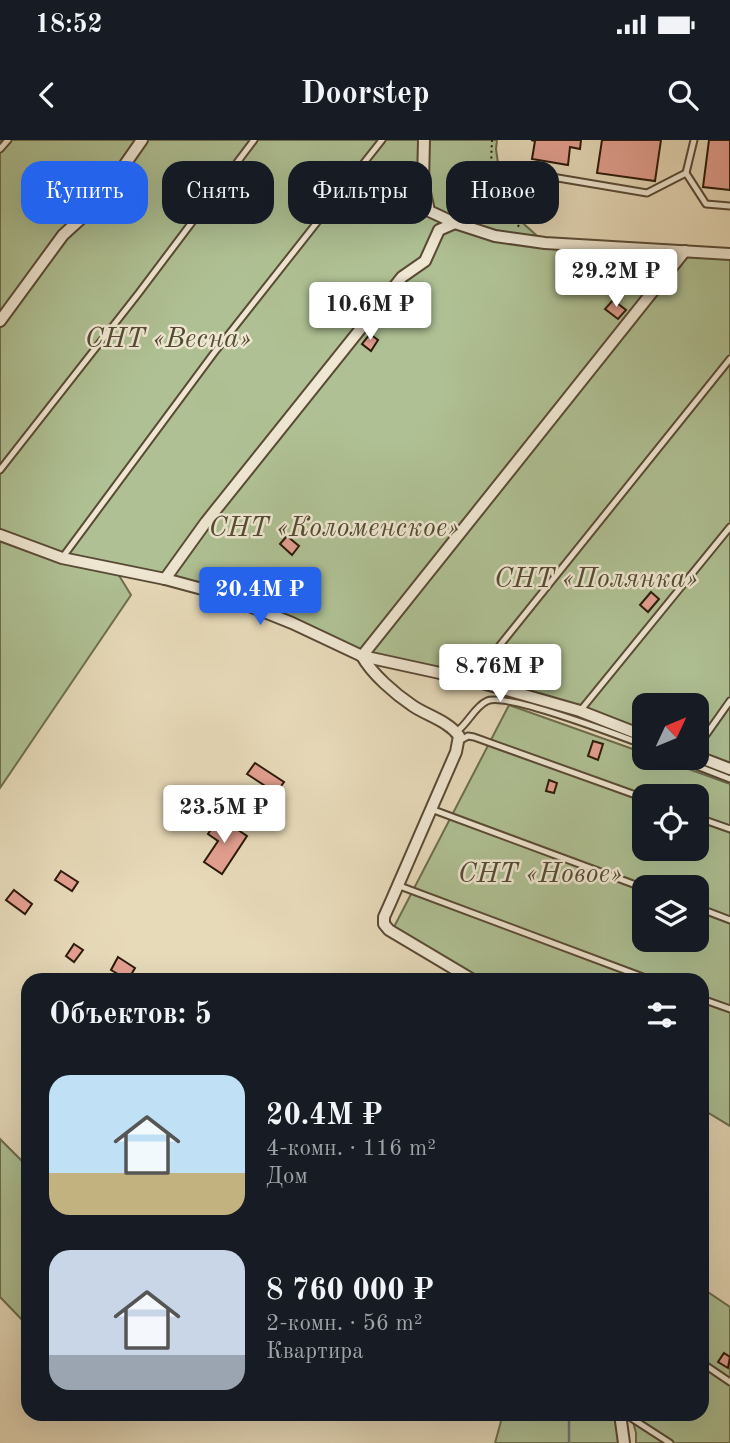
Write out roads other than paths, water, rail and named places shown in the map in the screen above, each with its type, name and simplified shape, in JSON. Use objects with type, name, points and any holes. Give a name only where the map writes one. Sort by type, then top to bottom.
[{"type":"street","points":[[0,321],[63,235],[98,204],[142,140]]},
{"type":"street","points":[[424,140],[424,183],[429,211],[446,219]]},
{"type":"street","points":[[165,579],[206,522],[402,277],[425,261],[439,230],[453,224]]},
{"type":"street","points":[[458,224],[495,236],[537,242],[730,254]]},
{"type":"street","points":[[362,656],[684,251]]},
{"type":"street","points":[[0,534],[62,558],[165,579],[217,593],[292,623],[362,656],[472,680],[580,711],[632,731]]},
{"type":"street","points":[[362,656],[368,667],[411,706],[458,736],[456,752],[397,885],[384,917],[384,925],[461,973]]},
{"type":"street","points":[[709,761],[730,769]]},
{"type":"street","points":[[623,1421],[624,1443]]},
{"type":"lane","points":[[0,149],[8,140]]},
{"type":"lane","points":[[0,470],[254,140]]},
{"type":"lane","points":[[62,558],[214,353],[382,140]]},
{"type":"lane","points":[[694,140],[686,173],[706,204],[730,206]]},
{"type":"lane","points":[[559,178],[647,193],[686,173]]},
{"type":"lane","points":[[472,680],[730,359]]},
{"type":"lane","points":[[580,711],[730,527]]},
{"type":"lane","points":[[632,740],[579,720],[503,699],[492,699],[482,705],[458,736],[474,737],[632,794]]},
{"type":"lane","points":[[709,731],[730,701]]},
{"type":"lane","points":[[707,770],[730,779]]},
{"type":"lane","points":[[431,809],[632,884]]},
{"type":"lane","points":[[709,822],[730,829]]},
{"type":"lane","points":[[397,885],[631,973]]},
{"type":"lane","points":[[709,913],[730,920]]},
{"type":"lane","points":[[709,1002],[730,1009]]},
{"type":"lane","points":[[709,1368],[730,1382]]},
{"type":"lane","points":[[634,1421],[670,1443]]},
{"type":"waterway","points":[[569,1421],[569,1443]]},
{"type":"park label","name":"СНТ «Весна»","points":[[168,337]]},
{"type":"park label","name":"СНТ «Коломенское»","points":[[334,526]]},
{"type":"park label","name":"СНТ «Полянка»","points":[[596,577]]},
{"type":"park label","name":"СНТ «Новое»","points":[[540,872]]}]
